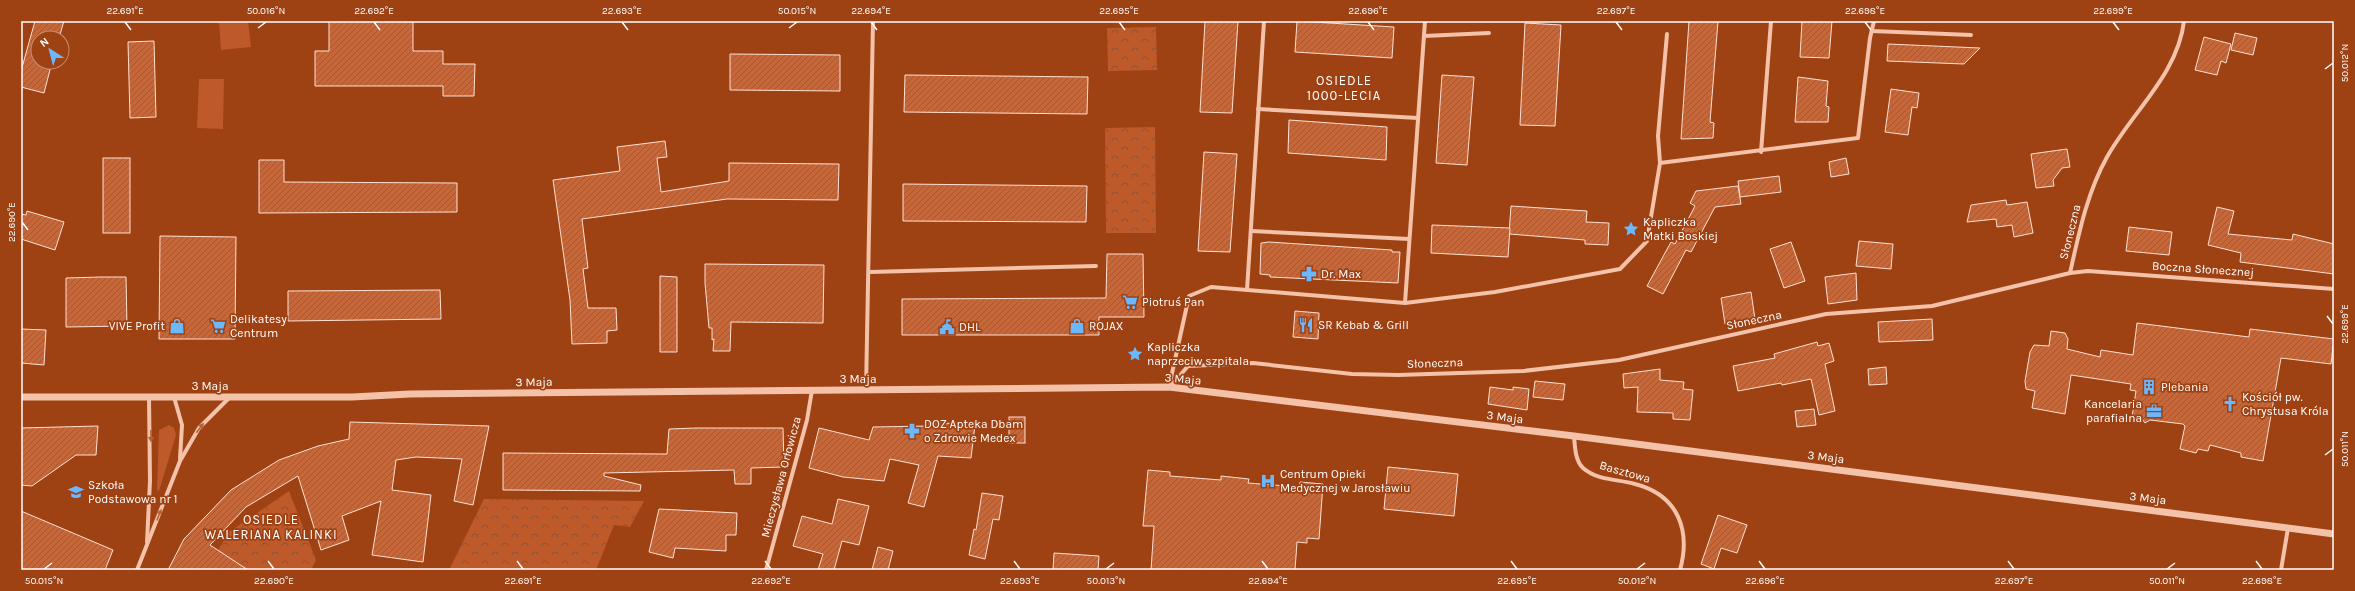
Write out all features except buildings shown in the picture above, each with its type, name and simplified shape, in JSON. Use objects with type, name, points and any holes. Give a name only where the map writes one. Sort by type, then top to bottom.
[{"type":"street","points":[[866,390],[870,272],[873,21]]},
{"type":"street","points":[[1247,290],[1264,21]]},
{"type":"street","points":[[1405,303],[1425,21]]},
{"type":"street","points":[[1761,152],[1771,21]]},
{"type":"street","points":[[1660,163],[1761,152],[1858,138],[1874,21]]},
{"type":"street","name":"Słoneczna","points":[[1169,387],[1188,366],[1253,363],[1352,374],[1398,375],[1523,371],[1619,360],[1826,314],[1932,306],[2070,273],[2081,223],[2095,182],[2121,134],[2163,77],[2176,52],[2184,21]]},
{"type":"street","points":[[1872,31],[1971,35]]},
{"type":"street","points":[[1424,36],[1489,33]]},
{"type":"street","points":[[1169,387],[1189,296],[1211,287],[1405,303],[1495,292],[1620,269],[1647,241],[1660,163],[1658,136],[1667,34]]},
{"type":"street","points":[[1258,109],[1418,118]]},
{"type":"street","points":[[1251,232],[1409,239]]},
{"type":"street","points":[[870,272],[1096,266]]},
{"type":"street","name":"Boczna Słonecznej","points":[[2070,273],[2088,271],[2334,289]]},
{"type":"street","name":"3 Maja","points":[[21,397],[352,397],[410,394],[1169,387],[1574,436],[2334,534]]},
{"type":"street","name":"Mieczysława Orłowicza","points":[[766,570],[806,420],[812,390]]},
{"type":"street","points":[[147,546],[150,481],[149,397]]},
{"type":"street","points":[[174,397],[182,425],[180,461]]},
{"type":"street","points":[[137,570],[180,461],[199,428],[231,397]]},
{"type":"street","name":"Basztowa","points":[[1574,436],[1576,455],[1582,467],[1592,474],[1650,489],[1663,497],[1675,510],[1680,521],[1685,546],[1680,570]]},
{"type":"street","points":[[2281,570],[2288,528]]},
{"type":"green space","points":[[219,21],[248,21],[251,47],[221,50]]},
{"type":"green space","points":[[1156,27],[1157,70],[1108,71],[1107,28]]},
{"type":"green space","points":[[199,79],[224,79],[223,129],[197,128]]},
{"type":"green space","points":[[1155,127],[1156,233],[1106,233],[1105,128]]},
{"type":"green space","points":[[169,425],[174,428],[176,435],[159,491],[157,490],[159,430]]},
{"type":"green space","points":[[289,491],[316,560],[311,570],[206,570],[229,532]]},
{"type":"green space","points":[[484,499],[644,501],[630,527],[614,525],[596,570],[449,570]]},
{"type":"place","name":"Kapliczka Matki Boskiej","points":[[1631,229]]},
{"type":"place","name":"Dr. Max","points":[[1309,274]]},
{"type":"place","name":"Piotruś Pan","points":[[1130,302]]},
{"type":"place","name":"SR Kebab & Grill","points":[[1306,325]]},
{"type":"place","name":"VIVE Profit","points":[[177,326]]},
{"type":"place","name":"Delikatesy Centrum","points":[[218,326]]},
{"type":"place","name":"ROJAX","points":[[1077,326]]},
{"type":"place","name":"DHL","points":[[947,327]]},
{"type":"place","name":"Kapliczka naprzeciw szpitala","points":[[1135,354]]},
{"type":"place","name":"Plebania","points":[[2149,387]]},
{"type":"place","name":"Kościół pw. Chrystusa Króla","points":[[2230,404]]},
{"type":"place","name":"Kancelaria parafialna","points":[[2154,411]]},
{"type":"place","name":"DOZ Apteka Dbam o Zdrowie Medex","points":[[912,431]]},
{"type":"place","name":"Centrum Opieki Medycznej w Jarosławiu","points":[[1268,481]]},
{"type":"place","name":"Szkoła Podstawowa nr 1","points":[[76,492]]},
{"type":"district","name":"OSIEDLE 1000-LECIA","points":[[1344,88]]},
{"type":"district","name":"OSIEDLE WALERIANA KALINKI","points":[[271,526]]}]
